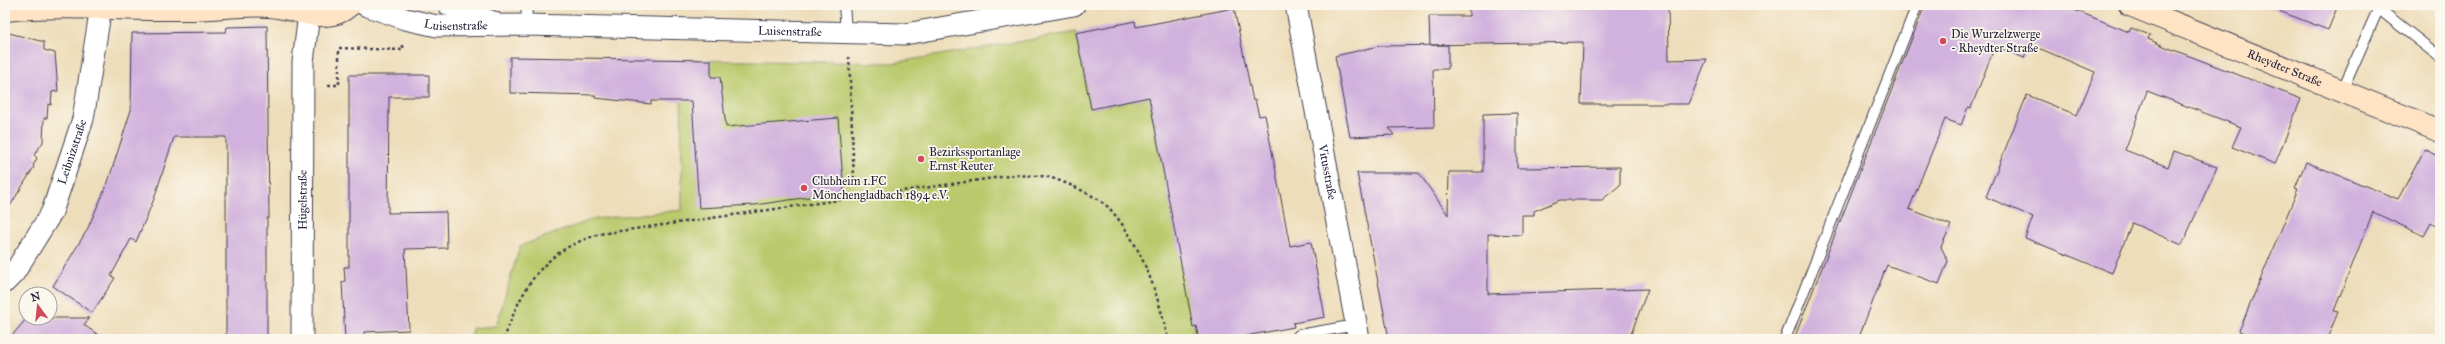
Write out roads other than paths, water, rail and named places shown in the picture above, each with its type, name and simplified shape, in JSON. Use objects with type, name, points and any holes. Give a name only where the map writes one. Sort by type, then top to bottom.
[{"type":"street","points":[[5,10],[105,6],[187,9],[270,6],[302,9],[322,16],[334,15],[350,5]]},
{"type":"street","name":"Luisenstraße","points":[[365,5],[405,19],[437,26],[503,26],[527,15],[905,34],[1074,5]]},
{"type":"street","name":"Luisenstraße","points":[[449,5],[503,26]]},
{"type":"street","name":"Vitusstraße","points":[[1296,5],[1357,332]]},
{"type":"street","name":"Rheydter Straße","points":[[2130,5],[2440,132]]},
{"type":"street","name":"Leibnizstraße","points":[[5,282],[14,273],[52,212],[84,119],[105,6]]},
{"type":"street","name":"Hügelstraße","points":[[302,9],[302,339]]},
{"type":"lane","points":[[844,5],[846,31]]},
{"type":"lane","points":[[1785,339],[1917,5]]},
{"type":"lane","points":[[2342,91],[2380,7],[2440,57]]},
{"type":"lane","points":[[1295,339],[1299,335],[1357,332]]},
{"type":"place","name":"Die Wurzelzwerge - Rheydter Straße","points":[[1943,41]]},
{"type":"place","name":"Bezirkssportanlage Ernst Reuter","points":[[921,159]]},
{"type":"place","name":"Clubheim 1.FC Mönchengladbach 1894 e.V.","points":[[804,188]]}]
